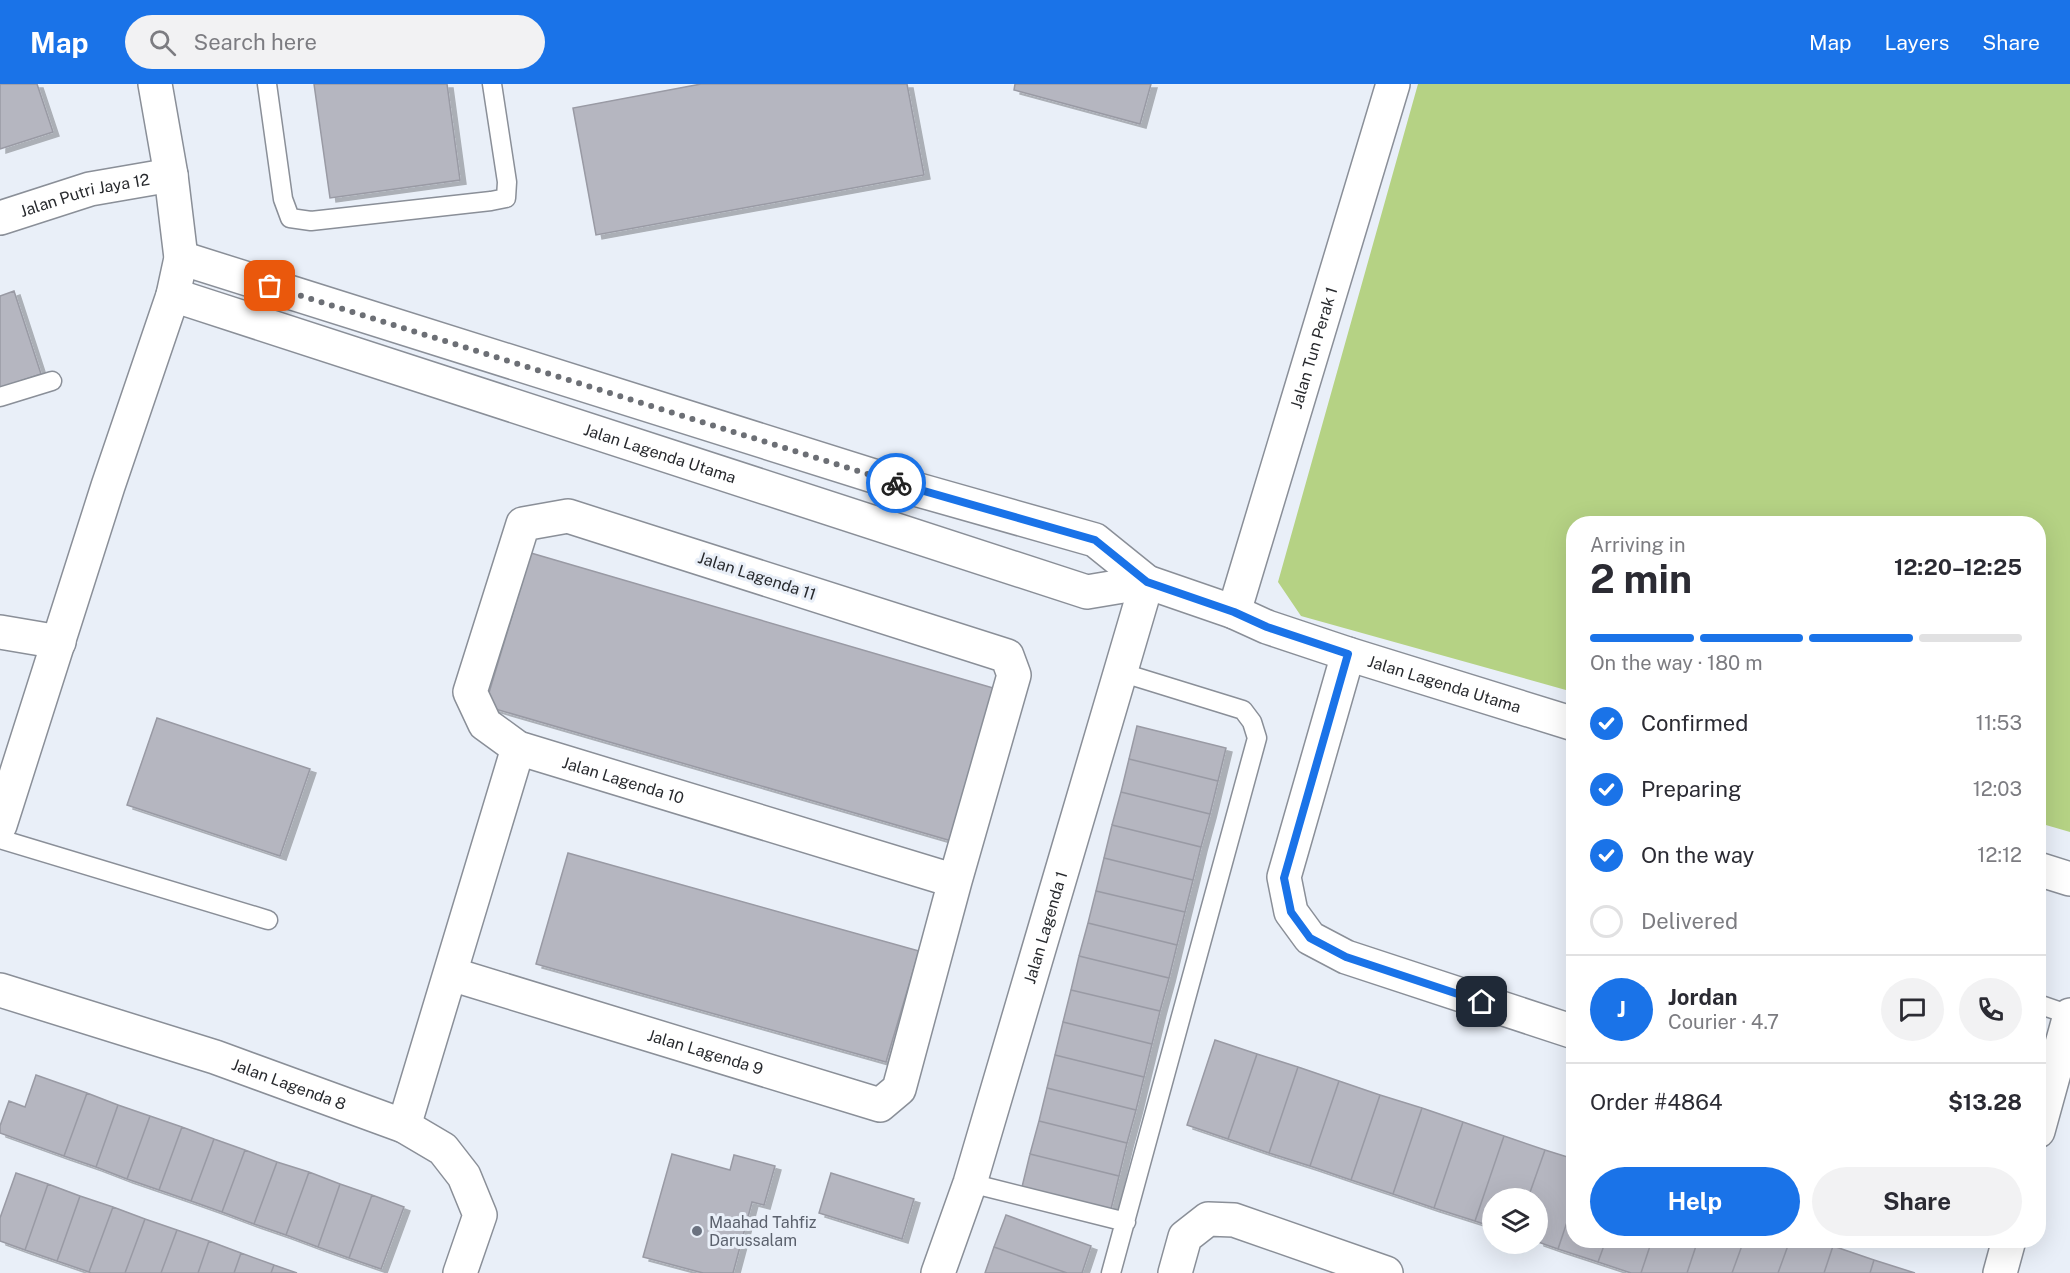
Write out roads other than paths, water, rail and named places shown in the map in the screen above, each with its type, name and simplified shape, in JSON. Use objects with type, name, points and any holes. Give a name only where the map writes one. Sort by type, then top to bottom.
[{"type":"street","points":[[0,825],[108,486],[173,295],[181,258],[171,175],[155,84]]},
{"type":"street","name":"Jalan Tun Perak 1","points":[[1234,612],[1393,84]]},
{"type":"street","name":"Jalan Putri Jaya 12","points":[[0,218],[90,189],[171,175]]},
{"type":"street","name":"Jalan Lagenda Utama","points":[[181,258],[903,486],[1095,540],[1147,582],[1234,612],[1267,627],[1348,654],[1566,722]]},
{"type":"street","name":"Jalan Lagenda Utama","points":[[173,295],[1087,592],[1147,582]]},
{"type":"street","name":"Jalan Lagenda 11","points":[[518,748],[485,724],[470,692],[523,524],[568,516],[1007,656],[1014,675],[955,881]]},
{"type":"street","name":"Jalan Lagenda 1","points":[[938,1273],[970,1184],[1147,582]]},
{"type":"street","points":[[0,632],[59,642]]},
{"type":"street","points":[[1348,654],[1284,878],[1291,912],[1310,938],[1346,957],[1566,1029]]},
{"type":"street","points":[[404,1126],[452,974],[518,748]]},
{"type":"street","name":"Jalan Lagenda 10","points":[[518,748],[955,881]]},
{"type":"street","points":[[2046,872],[2070,879]]},
{"type":"street","name":"Jalan Lagenda 9","points":[[452,974],[880,1105],[899,1089],[955,881]]},
{"type":"street","name":"Jalan Lagenda 8","points":[[0,990],[215,1058],[404,1126],[443,1149],[464,1176],[480,1215],[460,1273]]},
{"type":"street","points":[[2046,1102],[2070,1015]]},
{"type":"street","points":[[1175,1273],[1185,1237],[1208,1219],[1234,1220],[1386,1273]]},
{"type":"street","points":[[2000,1273],[2007,1248]]},
{"type":"lane","points":[[267,84],[284,200],[290,218],[311,220],[506,198],[507,182],[492,84]]},
{"type":"lane","points":[[0,397],[52,381]]},
{"type":"lane","points":[[1111,1273],[1257,738],[1252,722],[1243,710],[1120,672]]},
{"type":"lane","points":[[0,839],[268,920]]},
{"type":"lane","points":[[2046,1007],[2070,1015]]},
{"type":"lane","points":[[970,1184],[1126,1222]]},
{"type":"place","name":"Maahad Tahfiz Darussalam","points":[[697,1231]]}]
